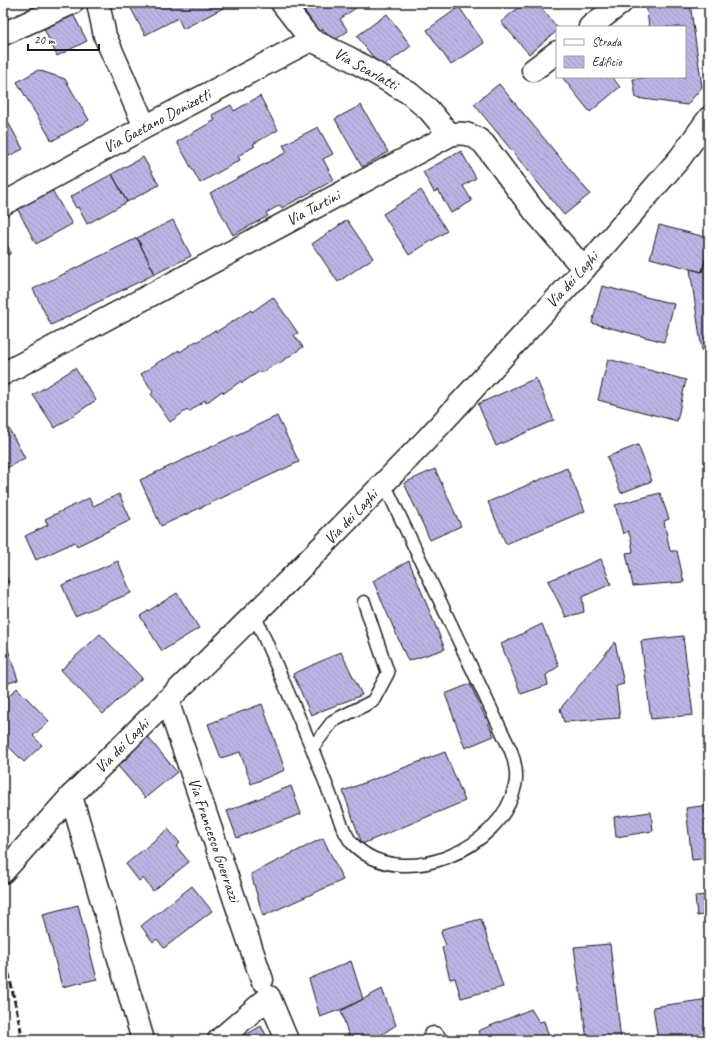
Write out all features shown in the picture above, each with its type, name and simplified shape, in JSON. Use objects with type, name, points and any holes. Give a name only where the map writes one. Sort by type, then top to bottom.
[{"type":"street","points":[[3,34],[72,3]]},
{"type":"street","points":[[98,3],[105,36],[145,127]]},
{"type":"street","name":"Via Scarlatti","points":[[282,3],[311,40],[349,58],[412,96],[429,110],[450,135]]},
{"type":"street","points":[[591,26],[621,3]]},
{"type":"street","name":"Via Gaetano Donizetti","points":[[3,204],[145,127],[311,40]]},
{"type":"street","points":[[533,70],[556,53]]},
{"type":"street","name":"Via dei Laghi","points":[[7,868],[71,796],[297,572],[425,441],[584,268],[680,158],[709,118]]},
{"type":"street","name":"Via Tartini","points":[[3,374],[450,135],[465,133],[473,136],[484,144],[534,212],[584,268]]},
{"type":"street","name":"Via dei Laghi","points":[[680,158],[709,141]]},
{"type":"street","name":"Via Francesco Guerrazzi","points":[[167,700],[262,980]]},
{"type":"street","points":[[71,796],[143,1040]]},
{"type":"street","points":[[219,1040],[269,997],[287,1040]]},
{"type":"lane","points":[[254,614],[312,748],[346,834],[351,842],[369,857],[378,861],[406,865],[434,862],[448,858],[472,844],[492,827],[501,816],[513,794],[516,785],[515,762],[384,482]]},
{"type":"lane","points":[[312,748],[333,721],[373,701],[388,673],[364,602]]},
{"type":"building","points":[[128,3],[228,3],[229,5],[183,29],[178,18],[145,35]]},
{"type":"building","points":[[306,3],[358,3],[360,5],[340,19],[348,31],[332,42],[323,29],[319,32],[301,6]]},
{"type":"building","points":[[524,3],[537,3],[556,26],[556,32],[529,54],[501,22]]},
{"type":"building","points":[[646,3],[690,3],[702,87],[687,105],[636,98],[633,79],[686,78],[686,26],[649,26]]},
{"type":"building","points":[[459,7],[484,43],[451,65],[427,30]]},
{"type":"building","points":[[73,14],[87,41],[57,56],[44,29]]},
{"type":"building","points":[[387,14],[411,46],[381,68],[357,36]]},
{"type":"building","points":[[38,70],[65,79],[89,120],[52,141],[17,82]]},
{"type":"building","points":[[563,78],[613,78],[620,87],[590,112]]},
{"type":"building","points":[[499,84],[590,194],[564,215],[474,104]]},
{"type":"building","points":[[260,96],[278,130],[253,144],[255,146],[238,156],[240,160],[200,183],[177,142],[215,120],[212,115],[231,105],[234,111]]},
{"type":"building","points":[[361,105],[388,152],[362,167],[335,119]]},
{"type":"building","points":[[3,113],[23,149],[3,159]]},
{"type":"building","points":[[318,127],[333,154],[323,159],[334,180],[282,208],[280,205],[266,213],[268,216],[233,235],[210,193],[287,152],[283,145]]},
{"type":"building","points":[[461,151],[476,178],[463,186],[472,201],[451,213],[438,190],[434,192],[423,172]]},
{"type":"building","points":[[143,157],[159,185],[127,202],[112,174]]},
{"type":"building","points":[[112,174],[127,202],[87,224],[78,207],[76,208],[70,197]]},
{"type":"building","points":[[52,190],[72,224],[36,244],[17,208]]},
{"type":"building","points":[[421,190],[447,231],[409,255],[383,214]]},
{"type":"building","points":[[173,220],[191,256],[155,274],[137,238]]},
{"type":"building","points":[[347,220],[373,258],[338,282],[312,244]]},
{"type":"building","points":[[659,225],[709,238],[709,245],[702,272],[650,258]]},
{"type":"building","points":[[3,237],[11,253],[3,257]]},
{"type":"building","points":[[137,238],[155,274],[51,325],[33,289]]},
{"type":"building","points":[[709,245],[709,350],[702,351],[690,269],[702,272]]},
{"type":"building","points":[[602,286],[674,304],[664,342],[592,323]]},
{"type":"building","points":[[273,297],[298,333],[294,335],[303,347],[278,364],[277,363],[261,373],[260,371],[242,383],[241,381],[224,393],[222,391],[206,403],[205,400],[189,412],[187,410],[170,422],[151,394],[153,392],[141,374],[179,350],[180,352],[196,341],[197,342],[215,330],[216,332],[251,310],[252,312]]},
{"type":"building","points":[[608,359],[686,380],[677,421],[598,400]]},
{"type":"building","points":[[75,368],[96,400],[55,428],[33,395]]},
{"type":"building","points":[[536,378],[554,420],[496,446],[478,404]]},
{"type":"building","points":[[277,416],[299,462],[161,526],[140,480]]},
{"type":"building","points":[[3,418],[25,458],[3,470]]},
{"type":"building","points":[[638,445],[652,481],[621,493],[607,457]]},
{"type":"building","points":[[567,468],[585,511],[506,544],[488,502]]},
{"type":"building","points":[[435,469],[461,526],[430,540],[404,483]]},
{"type":"building","points":[[660,493],[669,519],[664,521],[670,551],[677,551],[684,582],[633,586],[626,553],[633,552],[631,539],[628,531],[623,534],[615,505]]},
{"type":"building","points":[[119,494],[131,520],[77,546],[75,542],[36,560],[25,536],[48,525],[45,519],[89,498],[93,506]]},
{"type":"building","points":[[601,559],[611,584],[582,597],[584,612],[566,617],[548,581]]},
{"type":"building","points":[[118,561],[131,593],[75,616],[62,585]]},
{"type":"building","points":[[409,561],[445,649],[408,661],[373,581]]},
{"type":"building","points":[[3,571],[9,582],[3,585]]},
{"type":"building","points":[[177,593],[199,628],[162,651],[140,616]]},
{"type":"building","points":[[542,624],[559,666],[546,675],[548,685],[521,694],[501,644]]},
{"type":"building","points":[[3,634],[18,680],[3,685]]},
{"type":"building","points":[[100,634],[142,678],[103,714],[61,670]]},
{"type":"building","points":[[683,636],[693,715],[651,719],[641,641]]},
{"type":"building","points":[[615,642],[624,684],[616,686],[620,718],[564,722],[560,709]]},
{"type":"building","points":[[341,652],[362,695],[311,715],[293,674]]},
{"type":"building","points":[[470,684],[494,736],[465,748],[445,694]]},
{"type":"building","points":[[17,688],[49,721],[33,736],[42,745],[24,762],[3,741],[3,702]]},
{"type":"building","points":[[262,704],[285,770],[251,784],[240,752],[221,758],[208,724]]},
{"type":"building","points":[[146,735],[177,772],[145,798],[118,766],[131,755],[127,750]]},
{"type":"building","points":[[445,752],[465,801],[362,844],[343,791]]},
{"type":"building","points":[[291,786],[301,814],[237,838],[227,811]]},
{"type":"building","points":[[709,805],[709,858],[692,860],[686,808]]},
{"type":"building","points":[[651,812],[653,831],[616,837],[614,817]]},
{"type":"building","points":[[168,829],[180,843],[176,846],[189,862],[153,891],[143,878],[139,881],[126,864]]},
{"type":"building","points":[[323,838],[343,880],[263,916],[251,874]]},
{"type":"building","points":[[192,886],[212,911],[164,948],[157,939],[153,942],[141,926]]},
{"type":"building","points":[[709,895],[709,914],[697,916],[695,896]]},
{"type":"building","points":[[78,905],[97,979],[62,987],[43,914]]},
{"type":"building","points":[[481,919],[503,987],[461,998],[455,978],[450,979],[442,948],[446,945],[441,933],[442,929]]},
{"type":"building","points":[[610,944],[621,1040],[587,1040],[574,947]]},
{"type":"building","points":[[351,961],[363,999],[345,1008],[320,1017],[309,979]]},
{"type":"building","points":[[382,989],[396,1025],[378,1037],[367,1040],[350,1040],[341,1011]]},
{"type":"building","points":[[709,999],[709,1040],[658,1040],[653,1007]]},
{"type":"building","points":[[531,1009],[539,1022],[544,1021],[550,1040],[481,1040],[478,1031]]},
{"type":"building","points":[[261,1026],[269,1040],[237,1040]]},
{"type":"railway","points":[[3,947],[23,1040]]}]
